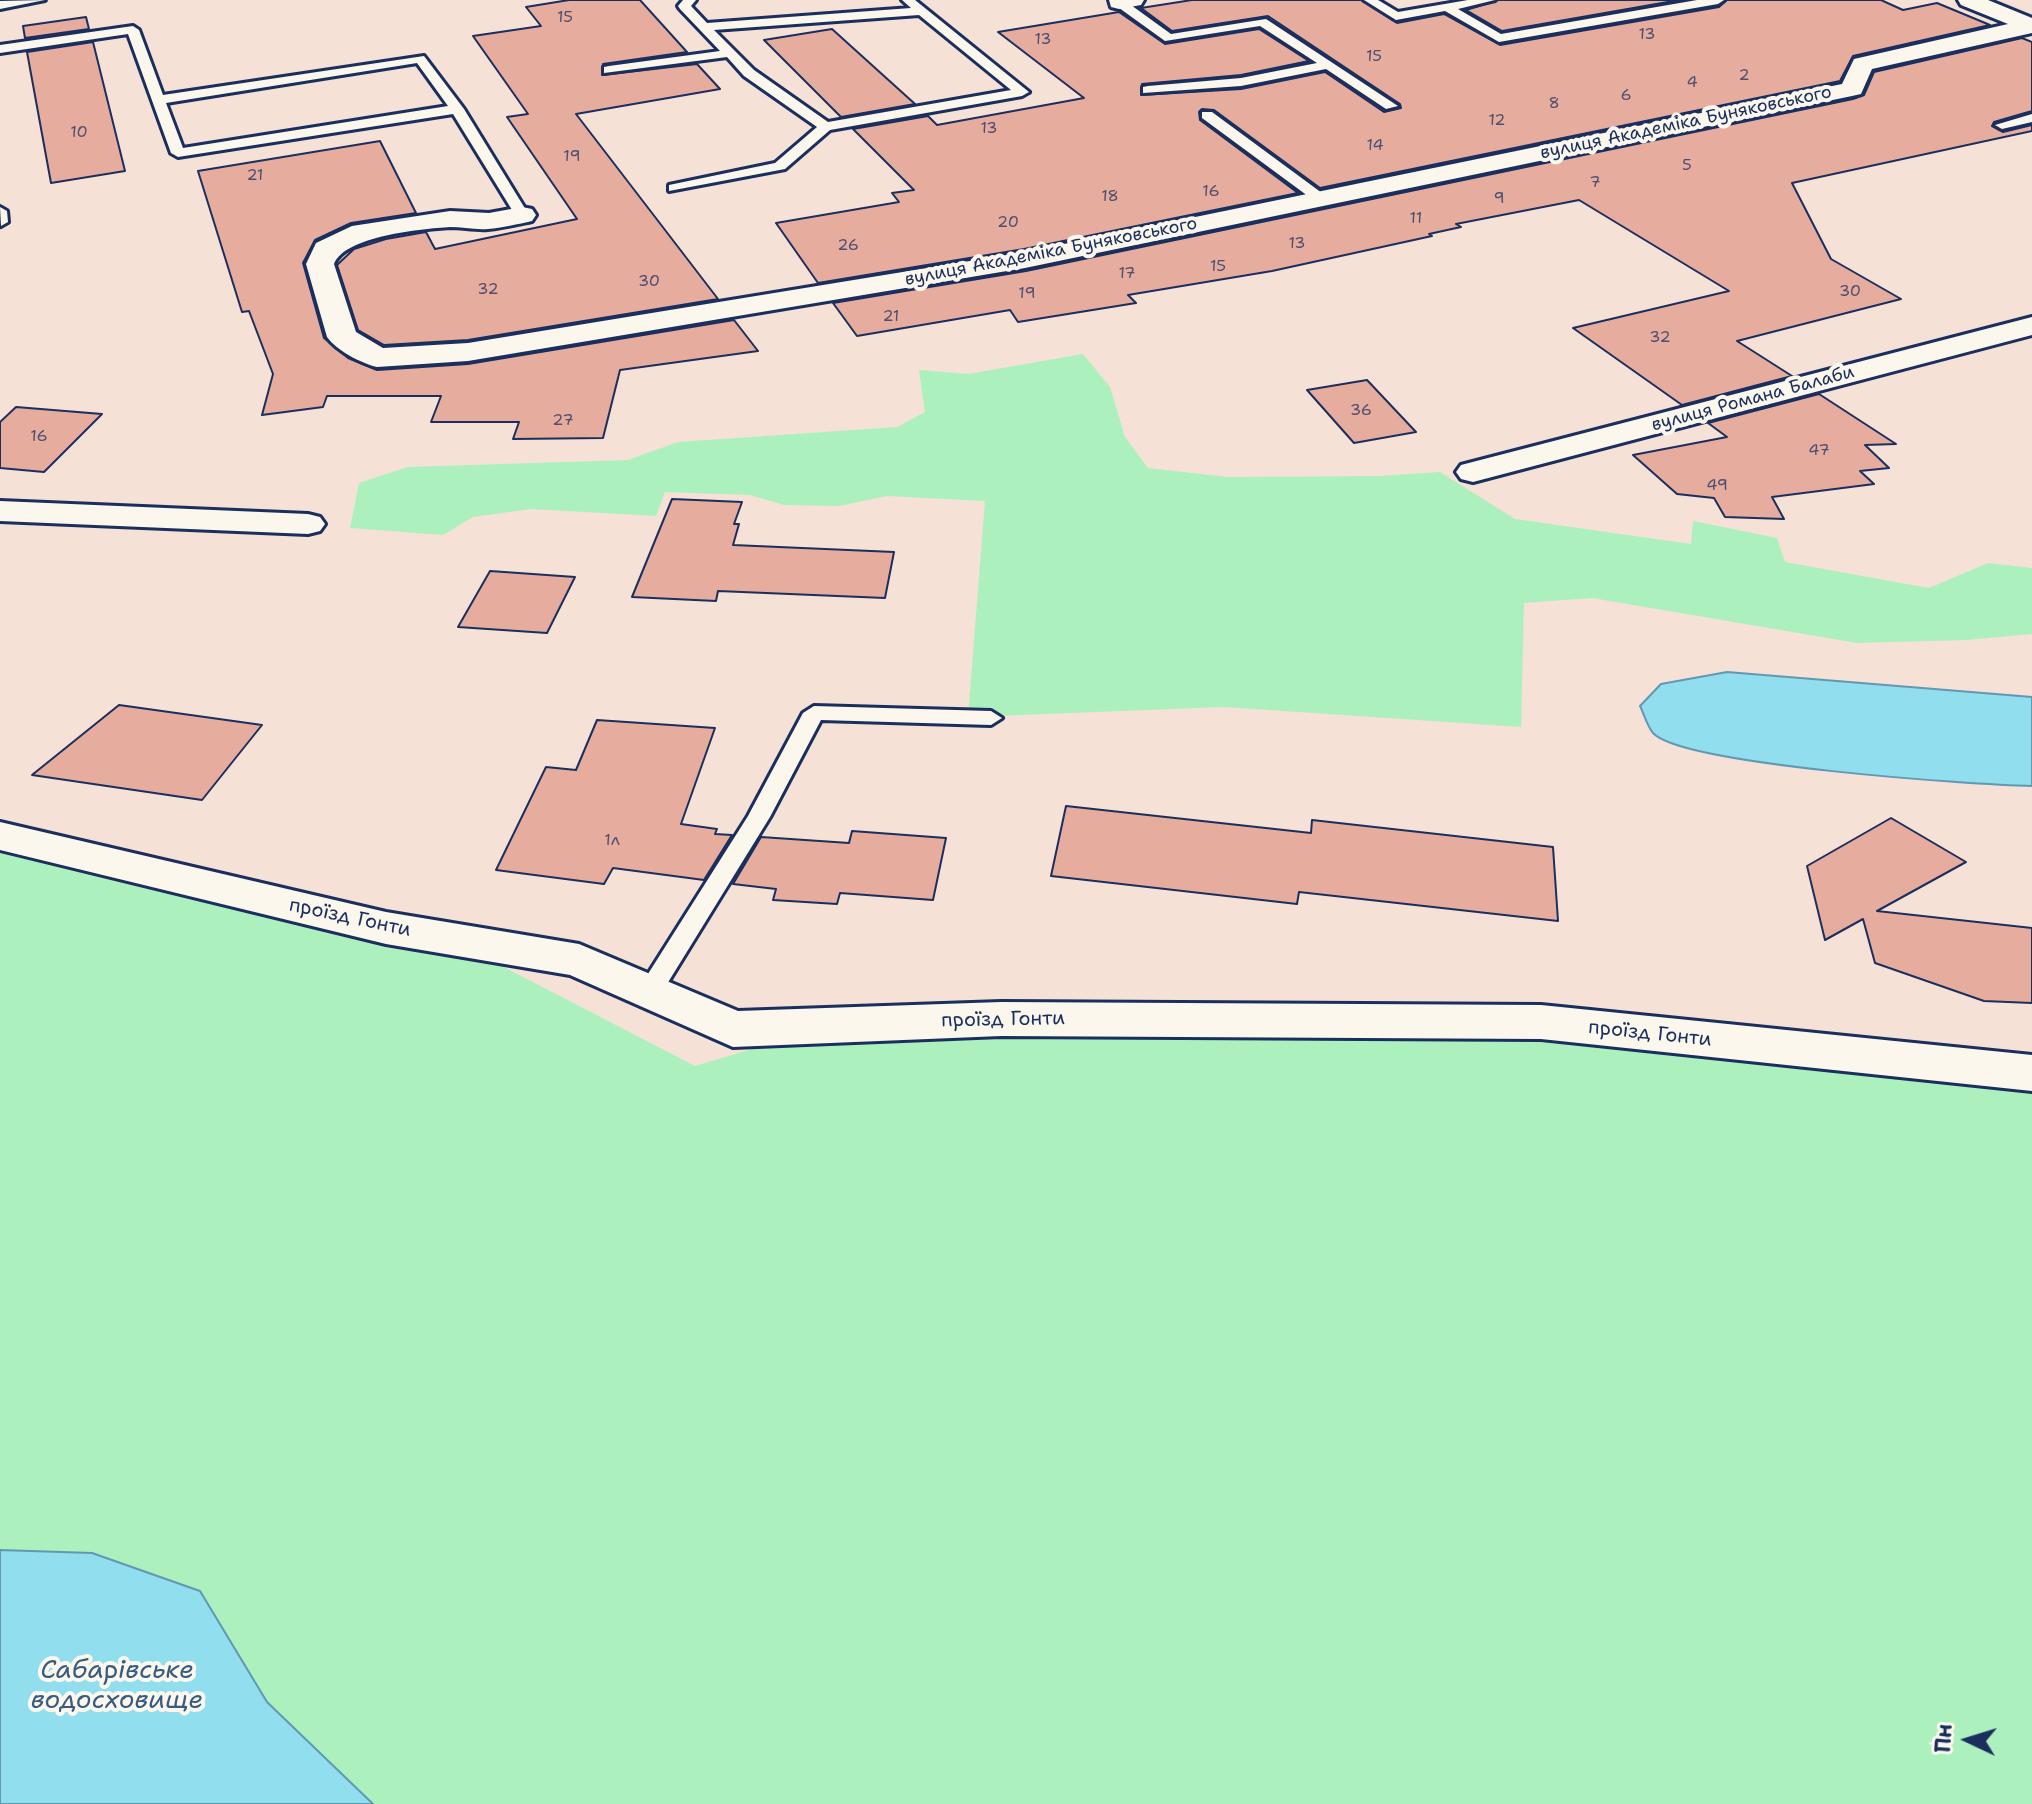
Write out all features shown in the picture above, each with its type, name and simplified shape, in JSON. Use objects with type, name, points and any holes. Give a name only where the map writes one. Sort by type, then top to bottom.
[{"type":"street","points":[[1969,0],[2032,26]]},
{"type":"street","name":"вулиця Академіка Буняковського","points":[[522,215],[489,221],[450,219],[352,234],[326,249],[320,264],[342,337],[377,358],[468,352],[533,344],[1025,260],[1852,89],[1862,64],[2032,26]]},
{"type":"street","name":"вулиця Романа Балаби","points":[[1473,472],[2032,326]]},
{"type":"street","points":[[0,511],[308,524]]},
{"type":"street","name":"проїзд Гонти","points":[[0,836],[386,928],[579,960],[733,1029],[1001,1019],[1541,1022],[2032,1073]]},
{"type":"lane","points":[[0,5],[39,0]]},
{"type":"lane","points":[[690,0],[684,6],[749,73],[826,127]]},
{"type":"lane","points":[[674,188],[780,166],[826,127],[1022,92],[908,0]]},
{"type":"lane","points":[[1370,0],[1396,16],[1489,0]]},
{"type":"lane","points":[[1446,7],[1499,38],[1718,0]]},
{"type":"lane","points":[[1126,1],[1169,38],[1262,22],[1391,106]]},
{"type":"lane","points":[[705,27],[921,11]]},
{"type":"lane","points":[[0,49],[133,30],[178,153],[457,109]]},
{"type":"lane","points":[[609,70],[730,53]]},
{"type":"lane","points":[[158,100],[420,59],[457,109],[522,215]]},
{"type":"lane","points":[[1148,90],[1241,82],[1328,65]]},
{"type":"lane","points":[[1207,115],[1321,199]]},
{"type":"lane","points":[[2002,125],[2032,118]]},
{"type":"lane","points":[[0,211],[1,222]]},
{"type":"lane","points":[[650,991],[759,817],[814,713],[991,718]]},
{"type":"green space","points":[[1083,354],[1110,387],[1125,437],[1148,468],[1228,477],[1378,476],[1440,472],[1515,519],[1691,544],[1693,521],[1777,538],[1785,562],[1929,588],[1988,563],[2032,568],[2032,634],[1966,640],[1857,643],[1592,598],[1524,603],[1521,727],[1224,707],[968,717],[985,501],[887,496],[839,506],[784,505],[750,495],[665,492],[656,516],[531,509],[473,517],[443,535],[350,528],[359,483],[408,467],[628,460],[678,442],[897,427],[925,412],[919,370],[968,374]]},
{"type":"green space","points":[[0,853],[498,964],[695,1066],[832,1025],[1541,1022],[2032,1073],[2032,1804],[373,1804],[267,1702],[200,1591],[92,1553],[0,1550]]},
{"type":"water","points":[[1727,672],[2032,697],[2032,786],[1953,782],[1771,764],[1675,744],[1653,733],[1640,706],[1661,684]]},
{"type":"water","name":"Сабарівське водосховище","points":[[0,1550],[92,1553],[200,1591],[267,1702],[373,1804],[0,1804]]},
{"type":"building","points":[[569,0],[640,0],[687,52],[603,64],[602,75],[697,64],[720,89],[576,114],[718,299],[468,340],[384,345],[358,330],[337,265],[354,249],[426,232],[435,249],[577,219],[507,117],[528,114],[473,36],[541,26],[526,7]]},
{"type":"building","points":[[1192,0],[1361,0],[1397,23],[1444,14],[1500,45],[1719,7],[1727,0],[1881,0],[1903,10],[1937,3],[1990,25],[1853,56],[1840,81],[1320,188],[1214,110],[1202,109],[1199,112],[1200,120],[1298,193],[1024,249],[818,283],[776,223],[899,202],[892,193],[914,190],[853,129],[928,116],[937,125],[1084,98],[998,32],[1119,12],[1165,44],[1259,29],[1309,61],[1241,75],[1142,84],[1141,95],[1241,89],[1325,72],[1384,112],[1401,108],[1400,104],[1268,16],[1172,31],[1141,8]]},
{"type":"building","points":[[1498,0],[1679,0],[1502,31],[1466,10]]},
{"type":"building","points":[[86,17],[89,29],[25,38],[23,26]]},
{"type":"building","points":[[832,29],[915,104],[841,117],[764,40]]},
{"type":"building","points":[[2022,38],[2032,42],[2032,111],[1994,122],[1992,126],[2003,132],[2032,125],[2032,131],[1792,183],[1831,259],[1901,299],[1737,341],[1792,376],[1682,405],[1573,328],[1729,291],[1579,200],[1456,224],[1461,227],[1272,271],[1128,295],[1136,303],[1018,322],[1010,310],[857,336],[833,303],[1026,271],[1853,99],[1864,95],[1874,72]]},
{"type":"building","points":[[93,42],[125,171],[51,183],[27,52]]},
{"type":"building","points":[[380,141],[416,213],[351,223],[315,240],[303,263],[324,338],[348,358],[377,370],[468,364],[734,320],[758,351],[620,370],[603,438],[513,439],[519,422],[431,422],[441,396],[327,396],[323,407],[262,415],[273,374],[249,311],[242,312],[198,171]]},
{"type":"building","points":[[1367,380],[1416,432],[1354,443],[1307,390]]},
{"type":"building","points":[[1819,394],[1896,444],[1865,445],[1889,468],[1860,471],[1874,484],[1772,497],[1784,519],[1725,517],[1714,498],[1677,494],[1633,455],[1727,437],[1708,423]]},
{"type":"building","points":[[16,407],[102,414],[44,472],[0,468],[0,422]]},
{"type":"building","points":[[672,499],[742,502],[734,524],[739,524],[733,545],[894,552],[885,598],[718,591],[716,601],[632,597]]},
{"type":"building","points":[[490,571],[575,577],[547,633],[458,627]]},
{"type":"building","points":[[119,705],[262,725],[202,800],[32,775]]},
{"type":"building","points":[[597,720],[715,728],[681,824],[717,829],[715,834],[732,835],[704,880],[613,868],[604,884],[496,870],[546,767],[576,770]]},
{"type":"building","points":[[1066,806],[1311,833],[1312,820],[1553,847],[1558,921],[1299,892],[1297,904],[1051,876]]},
{"type":"building","points":[[1891,818],[1966,862],[1877,911],[2032,928],[2032,1003],[1984,1001],[1875,963],[1863,919],[1825,940],[1807,866]]},
{"type":"building","points":[[852,831],[946,838],[933,900],[840,893],[837,904],[773,900],[776,889],[733,884],[761,837],[849,843]]}]
